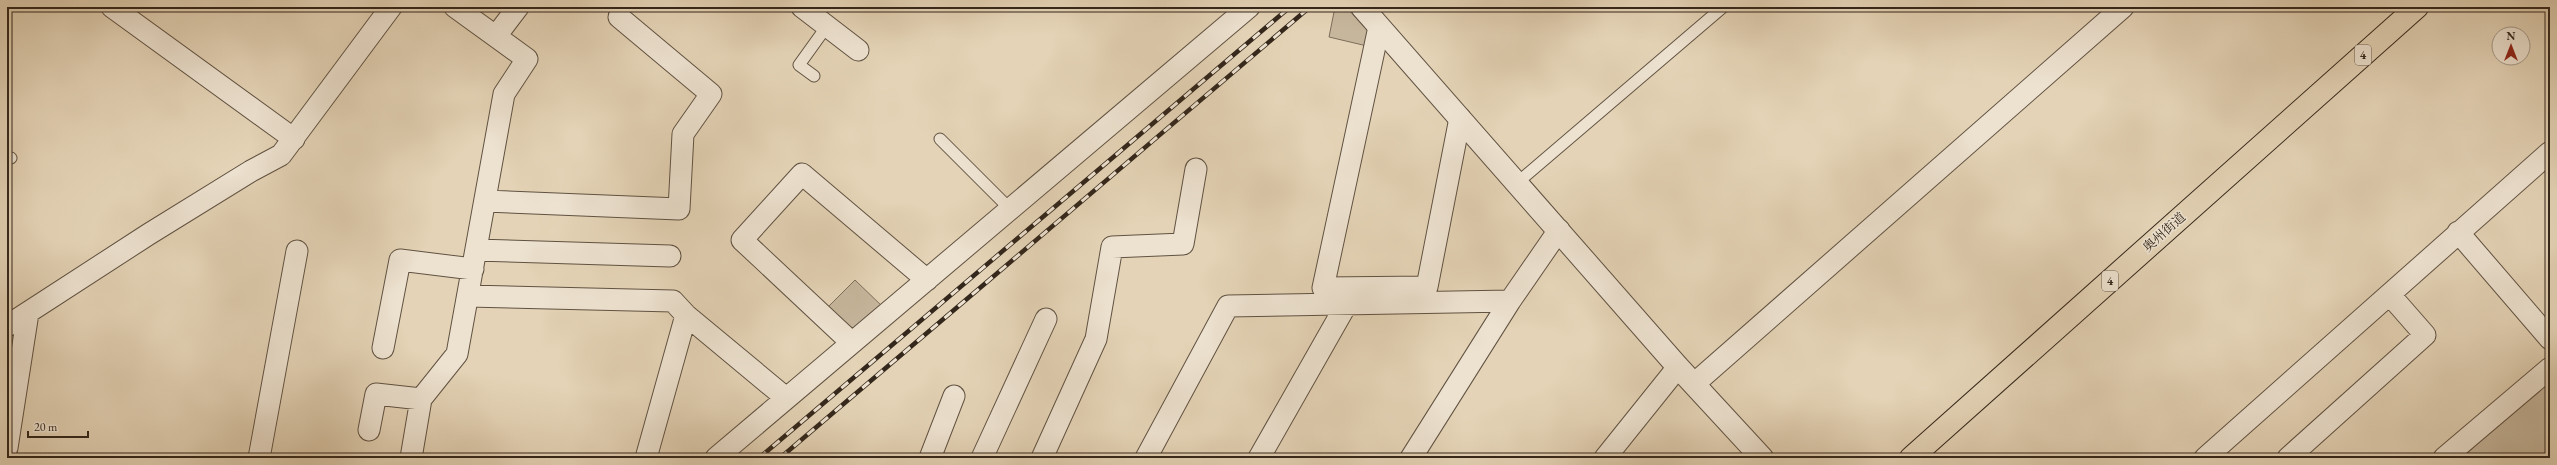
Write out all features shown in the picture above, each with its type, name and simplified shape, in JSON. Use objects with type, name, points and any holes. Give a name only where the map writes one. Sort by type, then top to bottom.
[{"type":"highway","name":"奥州街道","points":[[1911,458],[2417,7]]},
{"type":"street","points":[[112,7],[294,139]]},
{"type":"street","points":[[411,458],[421,399],[457,354],[504,94],[527,59],[455,7]]},
{"type":"street","points":[[496,36],[518,7]]},
{"type":"street","points":[[802,7],[858,50]]},
{"type":"street","points":[[716,458],[1249,7]]},
{"type":"street","points":[[1362,7],[1678,367],[1762,458]]},
{"type":"street","points":[[1694,384],[2123,7]]},
{"type":"street","points":[[7,326],[155,230],[251,171],[281,155],[294,139],[386,9]]},
{"type":"street","points":[[485,201],[679,209],[683,134],[711,94],[620,17]]},
{"type":"street","points":[[1379,27],[1323,288],[1426,287],[1460,118]]},
{"type":"street","points":[[2205,458],[2550,152]]},
{"type":"street","points":[[1042,458],[1096,339],[1112,247],[1183,244],[1196,169]]},
{"type":"street","points":[[852,343],[742,240],[802,174],[926,280]]},
{"type":"street","points":[[1411,458],[1510,301],[1559,230]]},
{"type":"street","points":[[2458,232],[2550,339]]},
{"type":"street","points":[[259,458],[297,251]]},
{"type":"street","points":[[383,348],[400,260],[670,256]]},
{"type":"street","points":[[2288,458],[2425,335],[2390,295]]},
{"type":"street","points":[[468,296],[672,301],[686,315],[786,398]]},
{"type":"street","points":[[1146,458],[1228,306],[1510,301]]},
{"type":"street","points":[[1259,458],[1346,304]]},
{"type":"street","points":[[7,448],[28,312]]},
{"type":"street","points":[[646,458],[686,315]]},
{"type":"street","points":[[982,458],[1046,319]]},
{"type":"street","points":[[1605,458],[1678,367]]},
{"type":"street","points":[[2444,458],[2550,368]]},
{"type":"street","points":[[370,430],[376,394],[421,399]]},
{"type":"street","points":[[930,458],[954,396]]},
{"type":"lane","points":[[1517,183],[1723,7]]},
{"type":"lane","points":[[814,76],[799,65],[827,26]]},
{"type":"lane","points":[[940,139],[1010,209]]},
{"type":"shaded area","points":[[1335,7],[1346,7],[1369,32],[1367,46],[1329,37]]},
{"type":"shaded area","points":[[855,280],[884,308],[863,327],[851,328],[828,307]]},
{"type":"shaded area","points":[[2550,376],[2550,458],[2462,458]]},
{"type":"railway","points":[[759,458],[1290,7]]},
{"type":"railway","points":[[780,458],[1310,7]]}]
